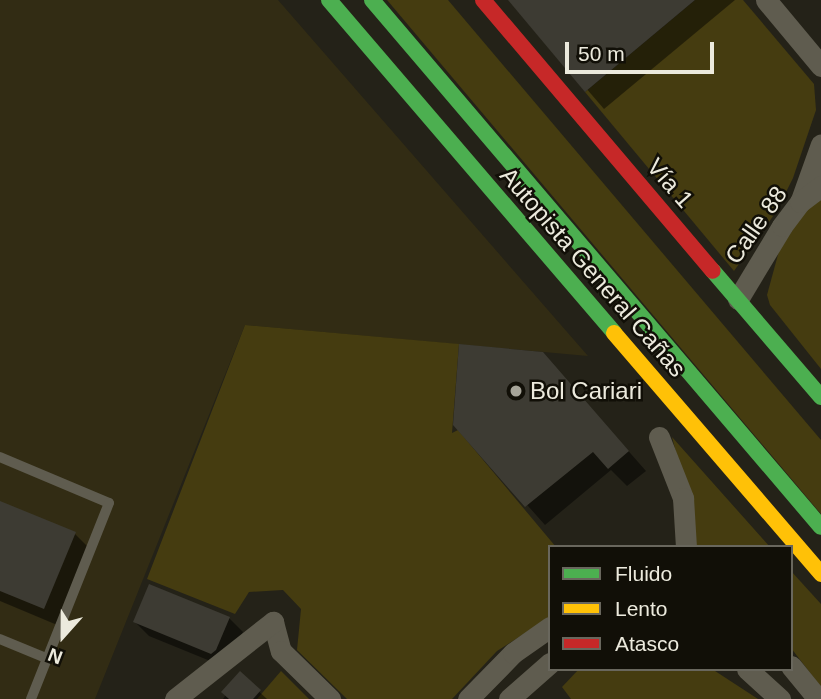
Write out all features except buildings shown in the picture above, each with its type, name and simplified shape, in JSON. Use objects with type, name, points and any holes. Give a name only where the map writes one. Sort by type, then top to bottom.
[{"type":"main road","name":"Autopista General Cañas","points":[[330,0],[821,574]]},
{"type":"main road","name":"Autopista General Cañas","points":[[372,0],[821,527]]},
{"type":"main road","name":"Vía 1","points":[[483,0],[821,397]]},
{"type":"street","points":[[766,0],[821,66]]},
{"type":"street","points":[[800,202],[821,145]]},
{"type":"street","name":"Calle 88","points":[[738,299],[800,202],[821,186]]},
{"type":"street","points":[[659,437],[683,498],[686,545]]},
{"type":"street","points":[[175,699],[273,622],[281,651],[330,699]]},
{"type":"street","points":[[468,699],[513,653],[548,628]]},
{"type":"street","points":[[509,699],[548,665]]},
{"type":"street","points":[[793,668],[818,699]]},
{"type":"street","points":[[749,671],[780,699]]},
{"type":"lane","points":[[0,457],[109,503],[32,699]]},
{"type":"lane","points":[[0,639],[48,659]]},
{"type":"shaded area","points":[[0,0],[278,0],[588,356],[245,325],[95,699],[0,699]]},
{"type":"shaded area","points":[[387,0],[448,0],[821,440],[821,514]]},
{"type":"shaded area","points":[[695,0],[743,0],[814,84],[816,110],[793,178],[776,212],[734,271],[585,92]]},
{"type":"shaded area","points":[[821,198],[821,369],[770,305],[767,295],[779,251],[806,209]]},
{"type":"shaded area","points":[[245,325],[459,344],[452,433],[458,430],[554,545],[548,545],[548,618],[497,651],[452,699],[347,699],[297,650],[301,609],[283,590],[249,592],[235,614],[147,579]]},
{"type":"shaded area","points":[[672,437],[768,545],[692,545],[694,521]]},
{"type":"shaded area","points":[[793,573],[821,604],[821,687],[793,651]]},
{"type":"shaded area","points":[[281,671],[309,699],[257,699]]},
{"type":"shaded area","points":[[577,671],[715,671],[758,699],[571,699],[562,687]]},
{"type":"traffic: fast","points":[[329,0],[614,333]]},
{"type":"traffic: fast","points":[[372,0],[821,527]]},
{"type":"traffic: fast","points":[[713,271],[821,397]]},
{"type":"traffic: slow","points":[[614,333],[821,574]]},
{"type":"traffic: jam","points":[[483,0],[713,271]]},
{"type":"place","name":"Bol Cariari","points":[[516,391]]}]
